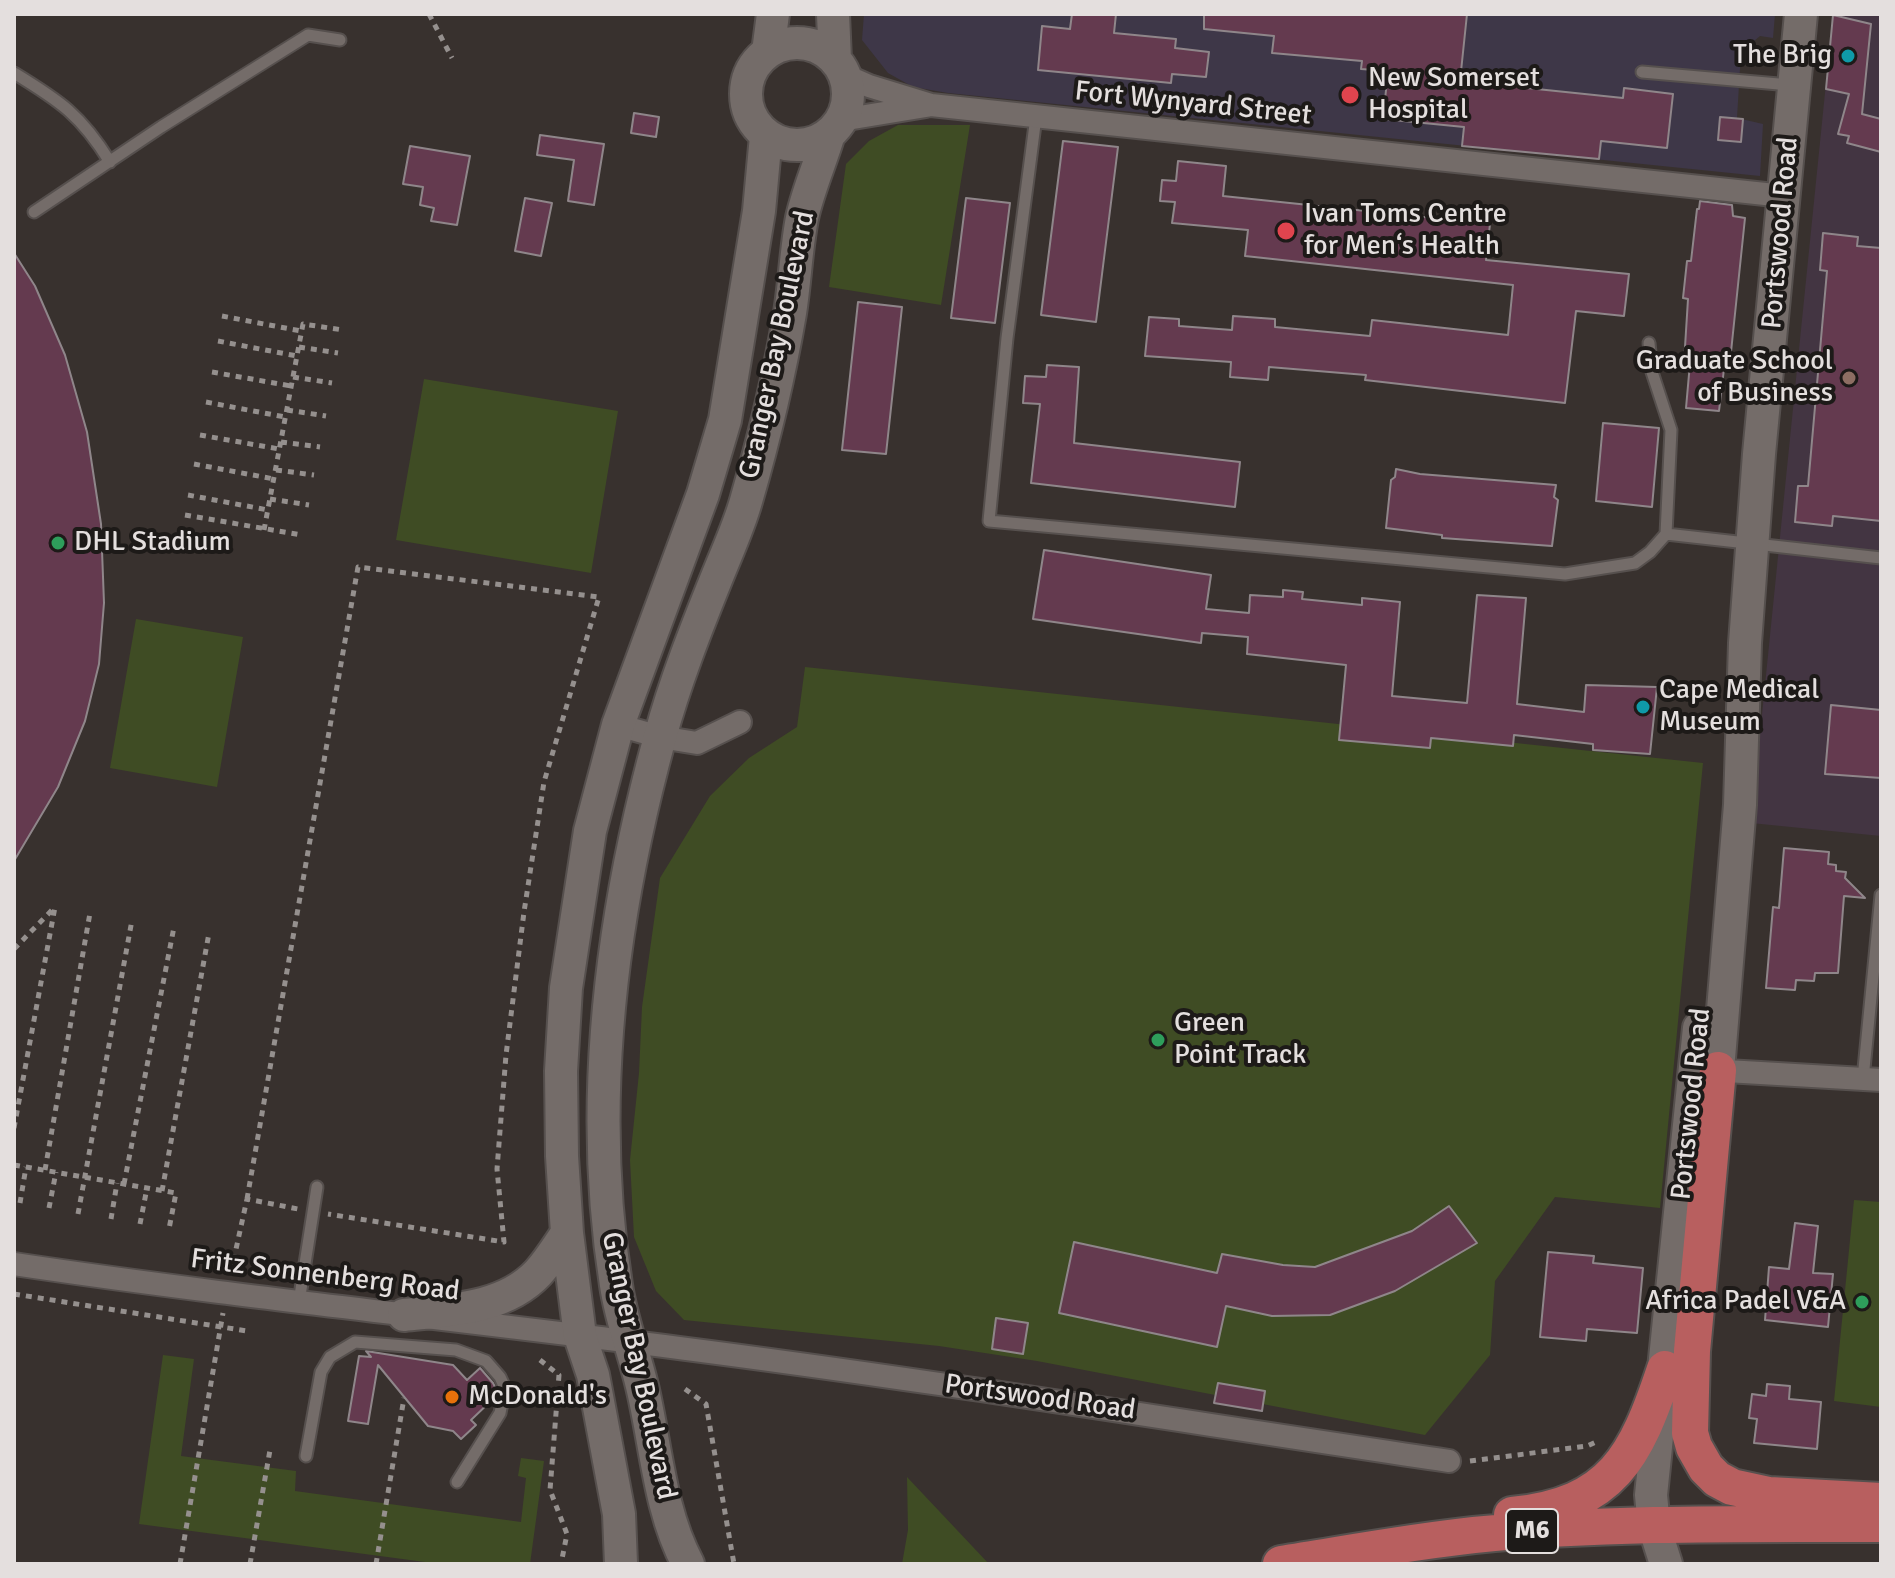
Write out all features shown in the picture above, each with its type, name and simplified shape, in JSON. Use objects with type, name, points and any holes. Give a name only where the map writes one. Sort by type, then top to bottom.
[{"type":"main road","points":[[1706,1069],[1692,1351],[1690,1433],[1694,1447],[1706,1468],[1732,1487],[1769,1495],[1881,1501]]},
{"type":"main road","points":[[1411,1543],[1489,1517],[1548,1510],[1597,1487],[1614,1475],[1631,1454],[1650,1415],[1665,1369]]},
{"type":"main road","name":"M6","points":[[1281,1564],[1490,1534],[1654,1526],[1881,1524]]},
{"type":"street","points":[[768,52],[773,14]]},
{"type":"street","points":[[833,14],[839,67],[848,99],[835,127],[816,142],[801,146],[785,144],[766,136],[749,112],[746,93],[750,74],[768,52],[786,45],[805,44],[819,48],[839,67]]},
{"type":"street","name":"Portswood Road","points":[[1666,1564],[1654,1526],[1651,1495],[1740,805],[1745,643],[1801,14]]},
{"type":"street","name":"Fort Wynyard Street","points":[[839,67],[869,86],[931,105],[1784,196]]},
{"type":"street","name":"Fort Wynyard Street","points":[[835,127],[931,105]]},
{"type":"street","name":"Granger Bay Boulevard","points":[[688,1564],[671,1523],[642,1382],[617,1290],[608,1228],[603,1073],[621,903],[660,737],[686,655],[745,506],[770,412],[790,312],[803,216],[835,127]]},
{"type":"street","name":"Granger Bay Boulevard","points":[[621,1564],[619,1514],[593,1375],[580,1336],[567,1233],[561,1085],[566,988],[590,831],[618,725],[703,494],[725,420],[759,211],[766,136]]},
{"type":"street","points":[[618,725],[697,743],[740,722]]},
{"type":"street","points":[[1706,1069],[1872,1080]]},
{"type":"street","points":[[404,1315],[476,1306],[513,1293],[538,1273],[567,1233]]},
{"type":"street","name":"Fritz Sonnenberg Road","points":[[14,1264],[227,1294],[629,1342]]},
{"type":"street","name":"Portswood Road","points":[[629,1342],[1029,1396],[1449,1461]]},
{"type":"lane","points":[[34,212],[161,127],[308,35],[340,40]]},
{"type":"lane","points":[[1642,72],[1795,86]]},
{"type":"lane","points":[[14,73],[55,99],[82,122],[110,162]]},
{"type":"lane","points":[[1036,117],[1007,338],[989,521],[1565,574],[1635,563],[1666,534],[1671,430],[1652,372],[1649,343]]},
{"type":"lane","points":[[1666,534],[1881,558]]},
{"type":"lane","points":[[1872,1080],[1881,895]]},
{"type":"lane","points":[[299,1303],[317,1187]]},
{"type":"lane","points":[[306,1456],[321,1372],[330,1357],[355,1342],[456,1350],[486,1361],[505,1388],[500,1413],[457,1482]]},
{"type":"path","points":[[429,14],[452,58]]},
{"type":"path","points":[[222,316],[301,331]]},
{"type":"path","points":[[264,530],[303,324],[343,330]]},
{"type":"path","points":[[218,341],[297,356]]},
{"type":"path","points":[[299,347],[338,353]]},
{"type":"path","points":[[212,372],[291,386]]},
{"type":"path","points":[[293,377],[332,383]]},
{"type":"path","points":[[206,402],[326,416]]},
{"type":"path","points":[[200,435],[279,449]]},
{"type":"path","points":[[281,442],[320,447]]},
{"type":"path","points":[[194,464],[274,479]]},
{"type":"path","points":[[275,470],[314,475]]},
{"type":"path","points":[[188,495],[268,510]]},
{"type":"path","points":[[270,499],[309,505]]},
{"type":"path","points":[[185,515],[302,535]]},
{"type":"path","points":[[180,1564],[358,567],[599,597],[544,782],[524,912],[506,1055],[497,1169],[504,1242],[247,1199]]},
{"type":"path","points":[[14,949],[55,907],[14,1128]]},
{"type":"path","points":[[45,1170],[90,913]]},
{"type":"path","points":[[78,1214],[132,920]]},
{"type":"path","points":[[111,1219],[174,927]]},
{"type":"path","points":[[162,1191],[209,933]]},
{"type":"path","points":[[14,1165],[176,1193],[169,1229]]},
{"type":"path","points":[[20,1203],[26,1167]]},
{"type":"path","points":[[49,1208],[56,1172]]},
{"type":"path","points":[[140,1224],[147,1188]]},
{"type":"path","points":[[14,1294],[247,1331]]},
{"type":"path","points":[[540,1360],[559,1375],[550,1490],[567,1534],[561,1564]]},
{"type":"path","points":[[685,1389],[706,1404],[734,1564]]},
{"type":"path","points":[[376,1564],[404,1398]]},
{"type":"path","points":[[1449,1461],[1472,1461],[1587,1446],[1610,1436]]},
{"type":"path","points":[[250,1564],[270,1450]]},
{"type":"shaded area","name":"New Somerset Hospital","points":[[864,14],[1775,14],[1773,38],[1760,36],[1741,52],[1737,118],[1763,124],[1760,176],[913,87],[888,73],[862,40]]},
{"type":"shaded area","points":[[1833,14],[1881,14],[1881,836],[1751,823]]},
{"type":"green space","points":[[898,125],[970,125],[941,305],[829,287],[846,164],[869,141]]},
{"type":"green space","points":[[424,379],[618,411],[591,573],[396,540]]},
{"type":"green space","points":[[136,619],[243,637],[217,787],[110,768]]},
{"type":"green space","name":"Green Point Track","points":[[805,667],[1703,763],[1660,1208],[1555,1197],[1495,1281],[1490,1355],[1425,1435],[1037,1361],[939,1346],[684,1320],[656,1291],[634,1237],[630,1160],[642,1007],[660,878],[710,796],[749,758],[797,727]]},
{"type":"green space","name":"Africa Padel V&A","points":[[1854,1200],[1881,1202],[1881,1407],[1834,1401]]},
{"type":"green space","points":[[163,1355],[194,1359],[181,1456],[296,1471],[295,1491],[521,1522],[526,1478],[518,1476],[521,1458],[544,1461],[530,1564],[440,1564],[139,1524]]},
{"type":"green space","points":[[907,1477],[989,1564],[902,1564],[908,1530]]},
{"type":"building","points":[[1072,14],[1116,14],[1114,33],[1176,39],[1175,48],[1209,52],[1206,77],[1172,74],[1171,83],[1038,70],[1042,26],[1070,29]]},
{"type":"building","points":[[1204,14],[1467,14],[1460,81],[1623,98],[1624,88],[1673,94],[1667,148],[1601,141],[1599,159],[1462,146],[1464,127],[1383,119],[1388,71],[1361,69],[1362,61],[1272,53],[1274,36],[1204,29]]},
{"type":"building","name":"The Brig","points":[[1833,15],[1871,24],[1862,114],[1881,119],[1881,152],[1847,143],[1849,136],[1838,134],[1849,94],[1826,89]]},
{"type":"building","points":[[634,113],[659,117],[656,137],[631,133]]},
{"type":"building","points":[[1720,117],[1743,119],[1741,142],[1718,140]]},
{"type":"building","points":[[540,135],[604,144],[594,205],[568,201],[574,160],[537,155]]},
{"type":"building","points":[[1063,141],[1118,147],[1096,322],[1041,315]]},
{"type":"building","points":[[410,146],[470,156],[457,225],[431,221],[434,208],[420,205],[423,187],[403,184]]},
{"type":"building","points":[[1178,161],[1226,166],[1223,196],[1490,224],[1486,260],[1629,274],[1624,316],[1576,311],[1565,403],[1365,380],[1366,375],[1269,367],[1268,380],[1230,377],[1231,362],[1145,356],[1149,317],[1179,319],[1179,326],[1232,330],[1233,316],[1275,319],[1275,327],[1370,336],[1372,320],[1508,335],[1513,285],[1245,256],[1248,230],[1172,223],[1175,202],[1160,201],[1162,180],[1176,181]]},
{"type":"building","points":[[525,198],[552,203],[541,256],[515,251]]},
{"type":"building","points":[[966,198],[1010,203],[995,323],[951,318]]},
{"type":"building","points":[[1700,201],[1732,205],[1733,216],[1745,218],[1731,352],[1726,352],[1719,411],[1686,408],[1690,363],[1684,363],[1688,299],[1683,298],[1687,261],[1691,261]]},
{"type":"building","name":"Graduate School of Business","points":[[1823,233],[1858,237],[1857,246],[1881,248],[1881,521],[1833,516],[1832,526],[1795,522],[1798,486],[1808,486],[1827,271],[1820,270]]},
{"type":"building","name":"DHL Stadium","points":[[14,253],[35,286],[65,355],[87,432],[101,524],[104,603],[99,664],[85,721],[58,787],[14,861]]},
{"type":"building","points":[[858,302],[902,307],[886,454],[842,450]]},
{"type":"building","points":[[1047,365],[1079,367],[1074,443],[1240,462],[1235,507],[1031,483],[1040,404],[1023,403],[1025,376],[1046,377]]},
{"type":"building","points":[[1603,423],[1659,428],[1652,507],[1596,501]]},
{"type":"building","points":[[1396,469],[1420,474],[1556,485],[1554,497],[1558,500],[1552,546],[1442,538],[1442,535],[1386,528],[1391,480],[1395,477]]},
{"type":"building","points":[[1044,550],[1211,575],[1206,609],[1249,613],[1250,595],[1283,597],[1283,590],[1303,592],[1302,599],[1362,605],[1362,598],[1400,602],[1392,696],[1467,703],[1477,595],[1526,598],[1517,704],[1584,712],[1586,685],[1657,687],[1650,754],[1593,750],[1593,744],[1514,735],[1513,746],[1431,738],[1430,748],[1339,740],[1346,665],[1247,654],[1248,637],[1202,633],[1201,643],[1033,619]]},
{"type":"building","points":[[1831,705],[1881,710],[1881,778],[1825,774]]},
{"type":"building","points":[[1784,848],[1829,852],[1828,864],[1836,865],[1836,871],[1846,872],[1845,878],[1865,898],[1844,896],[1838,973],[1815,973],[1814,981],[1796,980],[1795,990],[1766,988],[1773,907],[1779,908]]},
{"type":"building","points":[[1449,1206],[1477,1243],[1395,1291],[1330,1315],[1272,1316],[1226,1306],[1217,1347],[1059,1313],[1074,1242],[1217,1273],[1222,1254],[1283,1265],[1315,1267],[1412,1231]]},
{"type":"building","points":[[1795,1223],[1818,1226],[1813,1273],[1833,1274],[1828,1327],[1765,1320],[1769,1267],[1789,1269]]},
{"type":"building","points":[[1548,1252],[1594,1256],[1593,1263],[1643,1268],[1637,1333],[1587,1329],[1586,1341],[1540,1337]]},
{"type":"building","points":[[996,1318],[1028,1323],[1023,1354],[992,1349]]},
{"type":"building","name":"McDonald's","points":[[366,1351],[453,1365],[467,1380],[480,1368],[496,1389],[494,1398],[471,1420],[476,1425],[461,1439],[453,1431],[428,1426],[378,1365],[368,1424],[348,1421],[359,1356],[371,1357]]},
{"type":"building","points":[[1218,1383],[1265,1391],[1262,1411],[1214,1403]]},
{"type":"building","points":[[1767,1384],[1790,1386],[1789,1399],[1821,1402],[1817,1449],[1754,1443],[1757,1419],[1749,1418],[1752,1394],[1766,1396]]},
{"type":"place","name":"The Brig","points":[[1848,56]]},
{"type":"place","name":"New Somerset Hospital","points":[[1350,95]]},
{"type":"place","name":"Ivan Toms Centre for Men‘s Health","points":[[1286,231]]},
{"type":"place","name":"Graduate School of Business","points":[[1849,378]]},
{"type":"place","name":"DHL Stadium","points":[[58,543]]},
{"type":"place","name":"Cape Medical Museum","points":[[1643,707]]},
{"type":"place","name":"Green Point Track","points":[[1158,1040]]},
{"type":"place","name":"Africa Padel V&A","points":[[1862,1302]]},
{"type":"place","name":"McDonald's","points":[[452,1397]]}]
